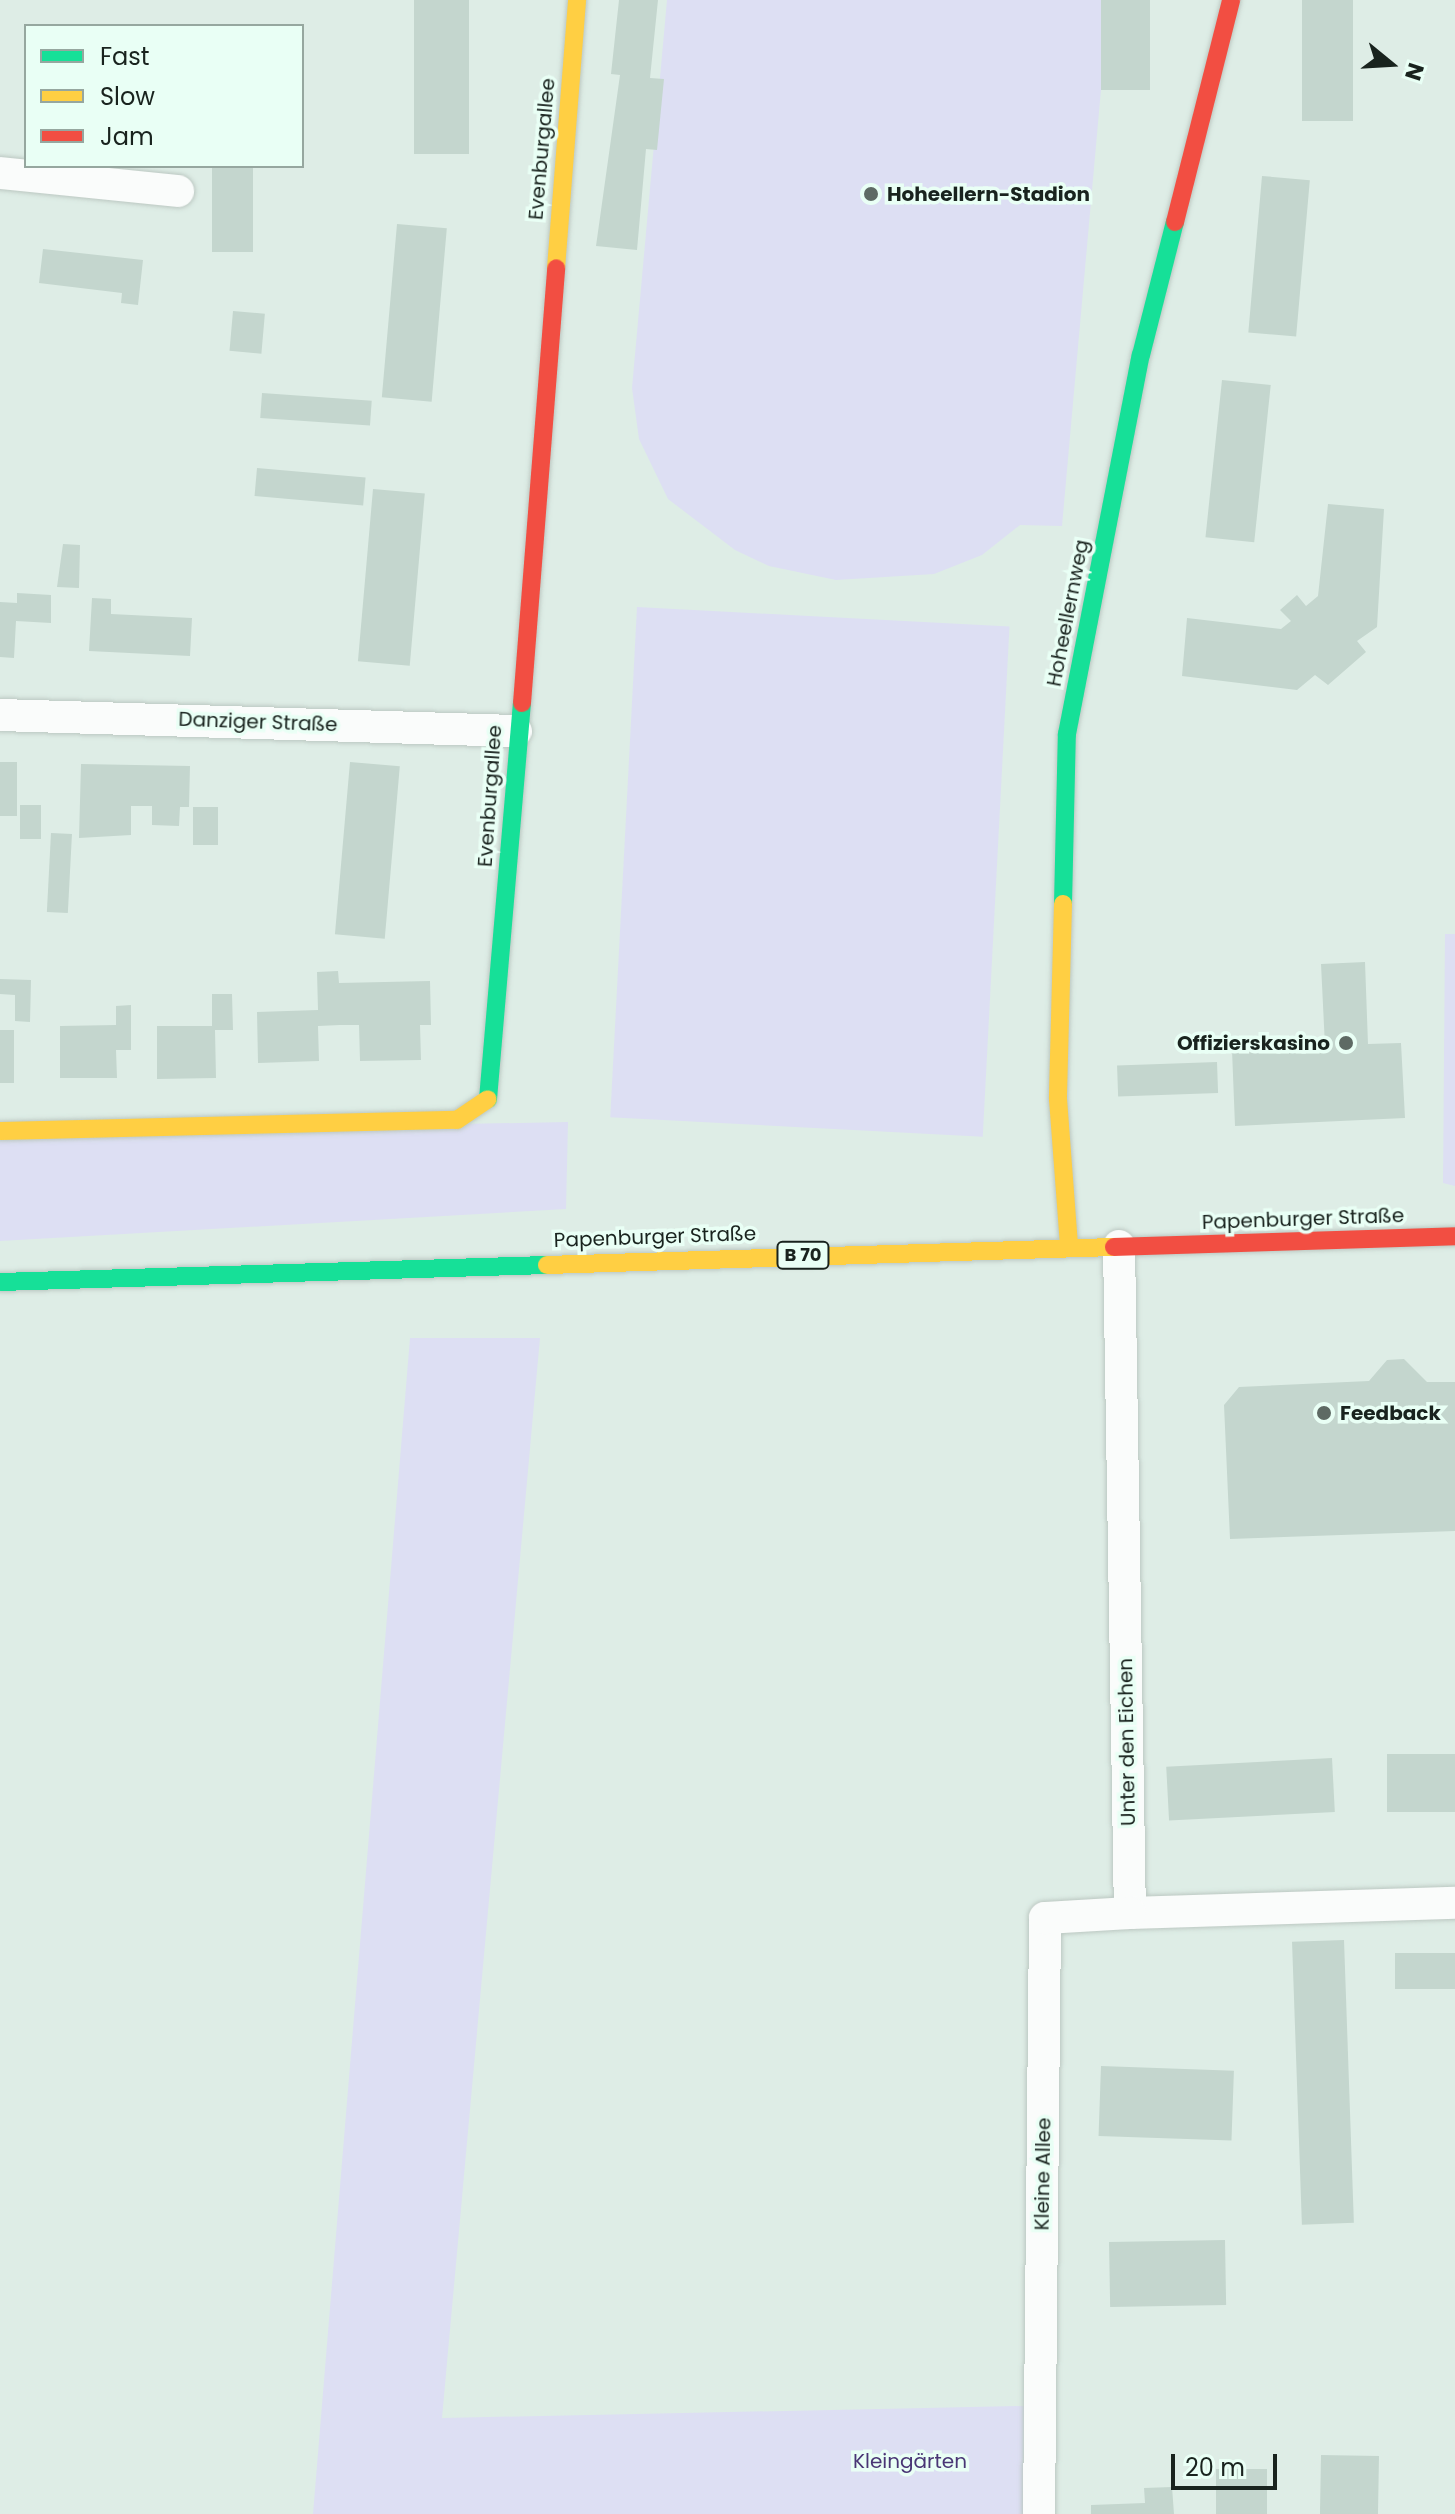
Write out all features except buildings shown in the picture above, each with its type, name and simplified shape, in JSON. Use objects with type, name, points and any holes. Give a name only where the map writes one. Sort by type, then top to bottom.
[{"type":"street","name":"Evenburgallee","points":[[0,1131],[457,1120],[483,1108],[494,1078],[516,731],[577,0]]},
{"type":"street","name":"Hoheellernweg","points":[[1069,1247],[1058,1099],[1067,734],[1141,355],[1231,0]]},
{"type":"street","points":[[0,173],[178,191]]},
{"type":"street","name":"Danziger Straße","points":[[0,715],[516,731]]},
{"type":"street","name":"Papenburger Straße","points":[[0,1282],[1455,1236]]},
{"type":"street","name":"Unter den Eichen","points":[[1119,1246],[1130,1913]]},
{"type":"street","points":[[1130,1913],[1455,1903]]},
{"type":"street","name":"Kleine Allee","points":[[1039,2514],[1045,1918],[1130,1913]]},
{"type":"green space","name":"Hoheellern-Stadion","points":[[667,0],[1109,0],[1062,526],[1020,525],[982,555],[934,574],[836,580],[769,566],[735,550],[668,499],[639,439],[632,388]]},
{"type":"green space","points":[[637,607],[1009,627],[983,1137],[610,1117]]},
{"type":"green space","points":[[1445,934],[1455,934],[1455,1186],[1443,1183]]},
{"type":"green space","points":[[568,1122],[566,1209],[0,1241],[0,1133]]},
{"type":"green space","name":"Kleingärten","points":[[410,1338],[540,1338],[442,2418],[1024,2406],[1023,2514],[313,2514]]},
{"type":"traffic: fast","points":[[1063,904],[1067,734],[1141,355],[1175,222]]},
{"type":"traffic: fast","points":[[488,1099],[522,703]]},
{"type":"traffic: fast","points":[[0,1282],[547,1265]]},
{"type":"traffic: slow","points":[[556,268],[577,0]]},
{"type":"traffic: slow","points":[[1063,904],[1058,1099],[1069,1247]]},
{"type":"traffic: slow","points":[[0,1131],[457,1120],[488,1099]]},
{"type":"traffic: slow","points":[[547,1265],[1114,1247]]},
{"type":"traffic: jam","points":[[1175,222],[1231,0]]},
{"type":"traffic: jam","points":[[522,703],[556,268]]},
{"type":"traffic: jam","points":[[1114,1247],[1455,1236]]},
{"type":"place","name":"Hoheellern-Stadion","points":[[871,194]]},
{"type":"place","name":"Offizierskasino","points":[[1346,1043]]},
{"type":"place","name":"Feedback","points":[[1324,1413]]}]
